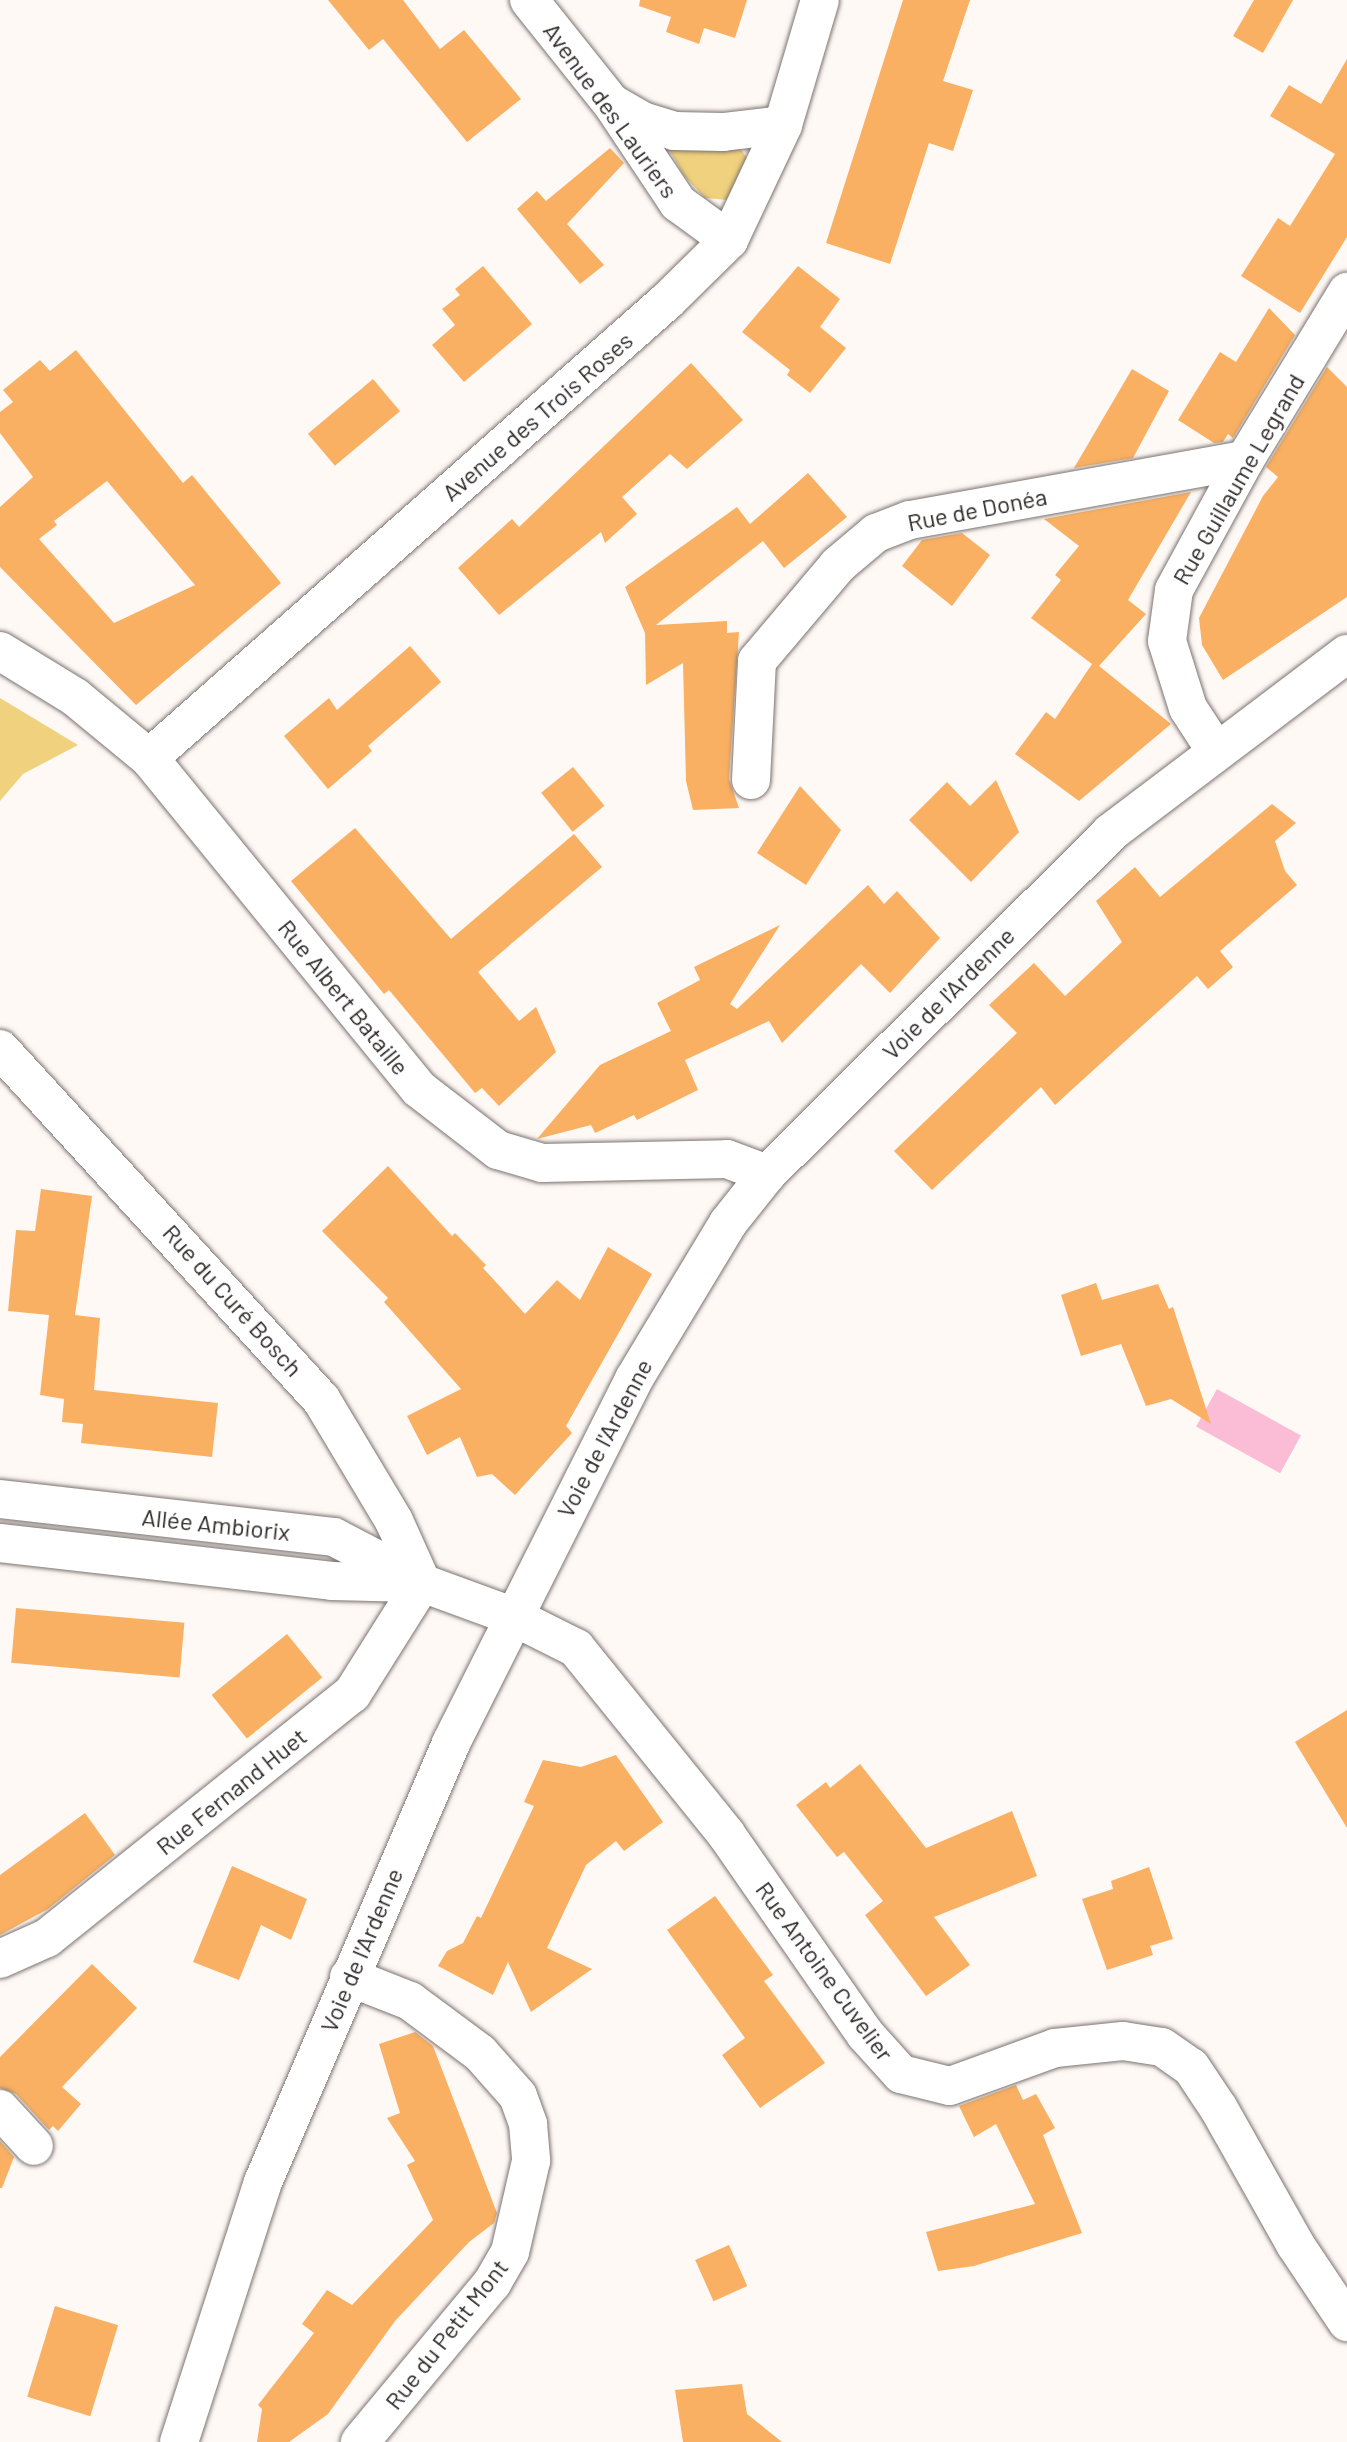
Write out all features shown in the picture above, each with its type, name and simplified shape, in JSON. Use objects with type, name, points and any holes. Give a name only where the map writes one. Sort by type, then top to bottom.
[{"type":"street","name":"Avenue des Lauriers","points":[[529,0],[612,104],[678,203],[729,240]]},
{"type":"street","name":"Avenue des Trois Roses","points":[[149,758],[667,301],[729,240],[783,125],[820,0]]},
{"type":"street","points":[[612,104],[642,121],[674,131],[723,132],[783,125]]},
{"type":"street","name":"Rue Guillaume Legrand","points":[[1216,751],[1188,708],[1167,641],[1174,590],[1245,460],[1347,292]]},
{"type":"street","name":"Rue de Donéa","points":[[751,780],[757,661],[838,565],[876,533],[910,520],[1245,460]]},
{"type":"street","name":"Rue Albert Bataille","points":[[0,651],[75,697],[149,758],[419,1089],[498,1150],[542,1163],[727,1159],[767,1174]]},
{"type":"street","name":"Voie de l'Ardenne","points":[[180,2442],[263,2182],[349,1977],[512,1616],[634,1379],[728,1223],[767,1174],[1110,833],[1347,654]]},
{"type":"street","name":"Rue du Curé Bosch","points":[[0,1049],[321,1399],[394,1521],[422,1583]]},
{"type":"street","name":"Allée Ambiorix","points":[[0,1499],[334,1537],[422,1583],[512,1616]]},
{"type":"street","name":"Allée Ambiorix","points":[[0,1543],[332,1581],[422,1583]]},
{"type":"street","name":"Rue Fernand Huet","points":[[0,1959],[47,1938],[352,1694],[422,1583]]},
{"type":"street","name":"Rue Antoine Cuvelier","points":[[512,1616],[576,1648],[628,1709],[726,1834],[865,2034],[901,2074],[950,2086],[1055,2048],[1123,2041],[1162,2047],[1191,2067],[1219,2109],[1295,2244],[1347,2322]]},
{"type":"street","name":"Rue du Petit Mont","points":[[349,1977],[410,2001],[480,2053],[518,2096],[528,2124],[531,2161],[510,2252],[492,2283],[360,2442]]},
{"type":"street","points":[[0,2109],[34,2146]]},
{"type":"shaded area","points":[[735,141],[747,158],[728,200],[705,198],[684,176],[665,142]]},
{"type":"shaded area","points":[[0,698],[78,745],[23,774],[0,801]]},
{"type":"shaded area","points":[[1217,1389],[1301,1436],[1280,1473],[1196,1427]]},
{"type":"building","points":[[328,0],[403,0],[440,49],[464,30],[521,99],[467,142],[383,39],[369,50]]},
{"type":"building","points":[[640,0],[747,0],[735,38],[704,28],[699,44],[666,32],[671,17],[639,6]]},
{"type":"building","points":[[903,0],[970,0],[943,81],[973,90],[953,151],[929,143],[890,264],[826,243]]},
{"type":"building","points":[[1254,0],[1293,0],[1263,53],[1233,36]]},
{"type":"building","points":[[1347,59],[1347,237],[1300,313],[1241,276],[1278,218],[1290,226],[1335,154],[1270,116],[1289,85],[1321,104]]},
{"type":"building","points":[[610,148],[624,163],[567,224],[604,265],[580,284],[517,209],[537,191],[546,201]]},
{"type":"building","points":[[483,266],[532,324],[464,382],[432,345],[455,325],[442,309],[460,295],[455,289]]},
{"type":"building","points":[[798,266],[840,299],[820,327],[846,348],[810,393],[787,375],[790,370],[742,332]]},
{"type":"building","points":[[1269,308],[1295,335],[1233,438],[1228,434],[1223,442],[1214,443],[1178,420],[1220,352],[1236,362]]},
{"type":"building","points":[[76,350],[183,483],[192,475],[281,583],[136,705],[0,567],[0,507],[33,477],[0,433],[0,412],[13,402],[3,390],[40,360],[50,371]],"holes":[[[107,481],[195,585],[114,623],[39,539],[57,525],[54,521]]]},
{"type":"building","points":[[691,363],[743,420],[687,469],[670,454],[622,497],[637,514],[605,543],[601,532],[499,615],[458,568],[512,519],[519,527]]},
{"type":"building","points":[[1327,367],[1347,387],[1347,597],[1223,680],[1202,645],[1199,618],[1263,496],[1278,477],[1266,467]]},
{"type":"building","points":[[1132,369],[1169,391],[1133,458],[1074,468]]},
{"type":"building","points":[[373,379],[400,411],[335,466],[308,434]]},
{"type":"building","points":[[808,473],[847,517],[784,568],[763,541],[656,625],[727,621],[727,633],[739,632],[729,779],[739,808],[693,810],[686,781],[683,663],[646,685],[645,633],[625,587],[737,507],[750,524]]},
{"type":"building","points":[[1191,492],[1128,600],[1146,614],[1099,666],[1171,724],[1079,801],[1015,754],[1046,712],[1055,719],[1092,664],[1031,618],[1061,580],[1055,575],[1079,546],[1044,519]]},
{"type":"building","points":[[962,533],[990,555],[952,606],[902,566],[922,540]]},
{"type":"building","points":[[410,646],[441,682],[368,746],[372,751],[328,789],[284,736],[329,698],[337,710]]},
{"type":"building","points":[[573,767],[604,806],[573,832],[541,793]]},
{"type":"building","points":[[996,780],[1019,832],[971,882],[909,820],[947,782],[970,806]]},
{"type":"building","points":[[800,786],[841,830],[806,885],[757,853]]},
{"type":"building","points":[[1272,804],[1296,823],[1275,841],[1285,871],[1297,885],[1220,951],[1233,967],[1208,989],[1197,976],[1055,1105],[1041,1087],[932,1190],[894,1151],[1017,1033],[989,1005],[1034,963],[1065,996],[1122,942],[1096,901],[1135,867],[1160,897]]},
{"type":"building","points":[[355,828],[451,939],[574,834],[602,867],[478,972],[519,1021],[536,1007],[556,1052],[499,1106],[482,1088],[475,1093],[389,990],[384,994],[291,881]]},
{"type":"building","points":[[868,885],[884,904],[897,891],[940,938],[890,993],[861,964],[782,1043],[769,1021],[685,1060],[698,1090],[637,1120],[634,1115],[595,1133],[591,1125],[537,1139],[600,1065],[671,1031],[657,1003],[700,980],[694,967],[780,925],[730,1004],[737,1009]]},
{"type":"building","points":[[388,1166],[452,1236],[455,1233],[486,1265],[483,1268],[525,1314],[557,1280],[580,1300],[608,1247],[652,1274],[566,1426],[572,1433],[515,1495],[492,1474],[477,1477],[460,1437],[427,1455],[407,1416],[461,1389],[384,1302],[388,1298],[322,1231]]},
{"type":"building","points":[[41,1189],[92,1196],[75,1315],[100,1318],[94,1390],[218,1403],[212,1457],[81,1443],[83,1424],[62,1422],[64,1399],[40,1395],[49,1315],[8,1311],[16,1230],[35,1231]]},
{"type":"building","points":[[1096,1283],[1102,1300],[1158,1284],[1169,1309],[1173,1307],[1211,1424],[1171,1399],[1146,1406],[1121,1344],[1081,1356],[1061,1295]]},
{"type":"building","points":[[16,1608],[184,1623],[180,1678],[11,1663]]},
{"type":"building","points":[[287,1634],[322,1678],[247,1739],[212,1695]]},
{"type":"building","points":[[1347,1710],[1347,1828],[1295,1742]]},
{"type":"building","points":[[616,1755],[663,1822],[624,1851],[616,1841],[586,1865],[547,1948],[592,1969],[531,2012],[508,1962],[493,1995],[438,1966],[447,1951],[463,1943],[477,1916],[481,1918],[534,1806],[524,1802],[543,1760],[581,1767]]},
{"type":"building","points":[[860,1764],[926,1848],[1012,1811],[1037,1876],[934,1917],[970,1965],[926,1996],[865,1915],[883,1901],[844,1852],[837,1857],[796,1805],[826,1782],[830,1788]]},
{"type":"building","points":[[85,1813],[115,1855],[48,1909],[0,1935],[0,1875]]},
{"type":"building","points":[[232,1866],[307,1899],[291,1940],[261,1925],[239,1980],[193,1962]]},
{"type":"building","points":[[1149,1867],[1173,1939],[1150,1946],[1153,1955],[1107,1970],[1082,1899],[1113,1889],[1111,1881]]},
{"type":"building","points":[[715,1896],[773,1975],[764,1981],[825,2063],[760,2108],[722,2055],[745,2038],[667,1930]]},
{"type":"building","points":[[92,1964],[137,2008],[62,2087],[81,2104],[58,2131],[53,2126],[49,2130],[16,2094],[0,2088],[0,2057]]},
{"type":"building","points":[[415,2032],[433,2046],[497,2213],[494,2223],[469,2242],[395,2321],[328,2414],[289,2442],[257,2442],[262,2409],[258,2405],[314,2333],[302,2324],[327,2290],[352,2305],[433,2220],[407,2165],[415,2161],[387,2118],[400,2113],[379,2044]]},
{"type":"building","points":[[1016,2085],[1023,2100],[1036,2094],[1055,2128],[1043,2135],[1082,2233],[974,2266],[938,2271],[926,2232],[1035,2204],[996,2124],[974,2137],[959,2106]]},
{"type":"building","points":[[0,2141],[14,2157],[2,2188],[0,2188]]},
{"type":"building","points":[[729,2245],[747,2286],[714,2301],[695,2260]]},
{"type":"building","points":[[55,2306],[118,2325],[90,2416],[27,2397]]},
{"type":"building","points":[[742,2384],[747,2414],[782,2442],[683,2442],[675,2390]]}]
